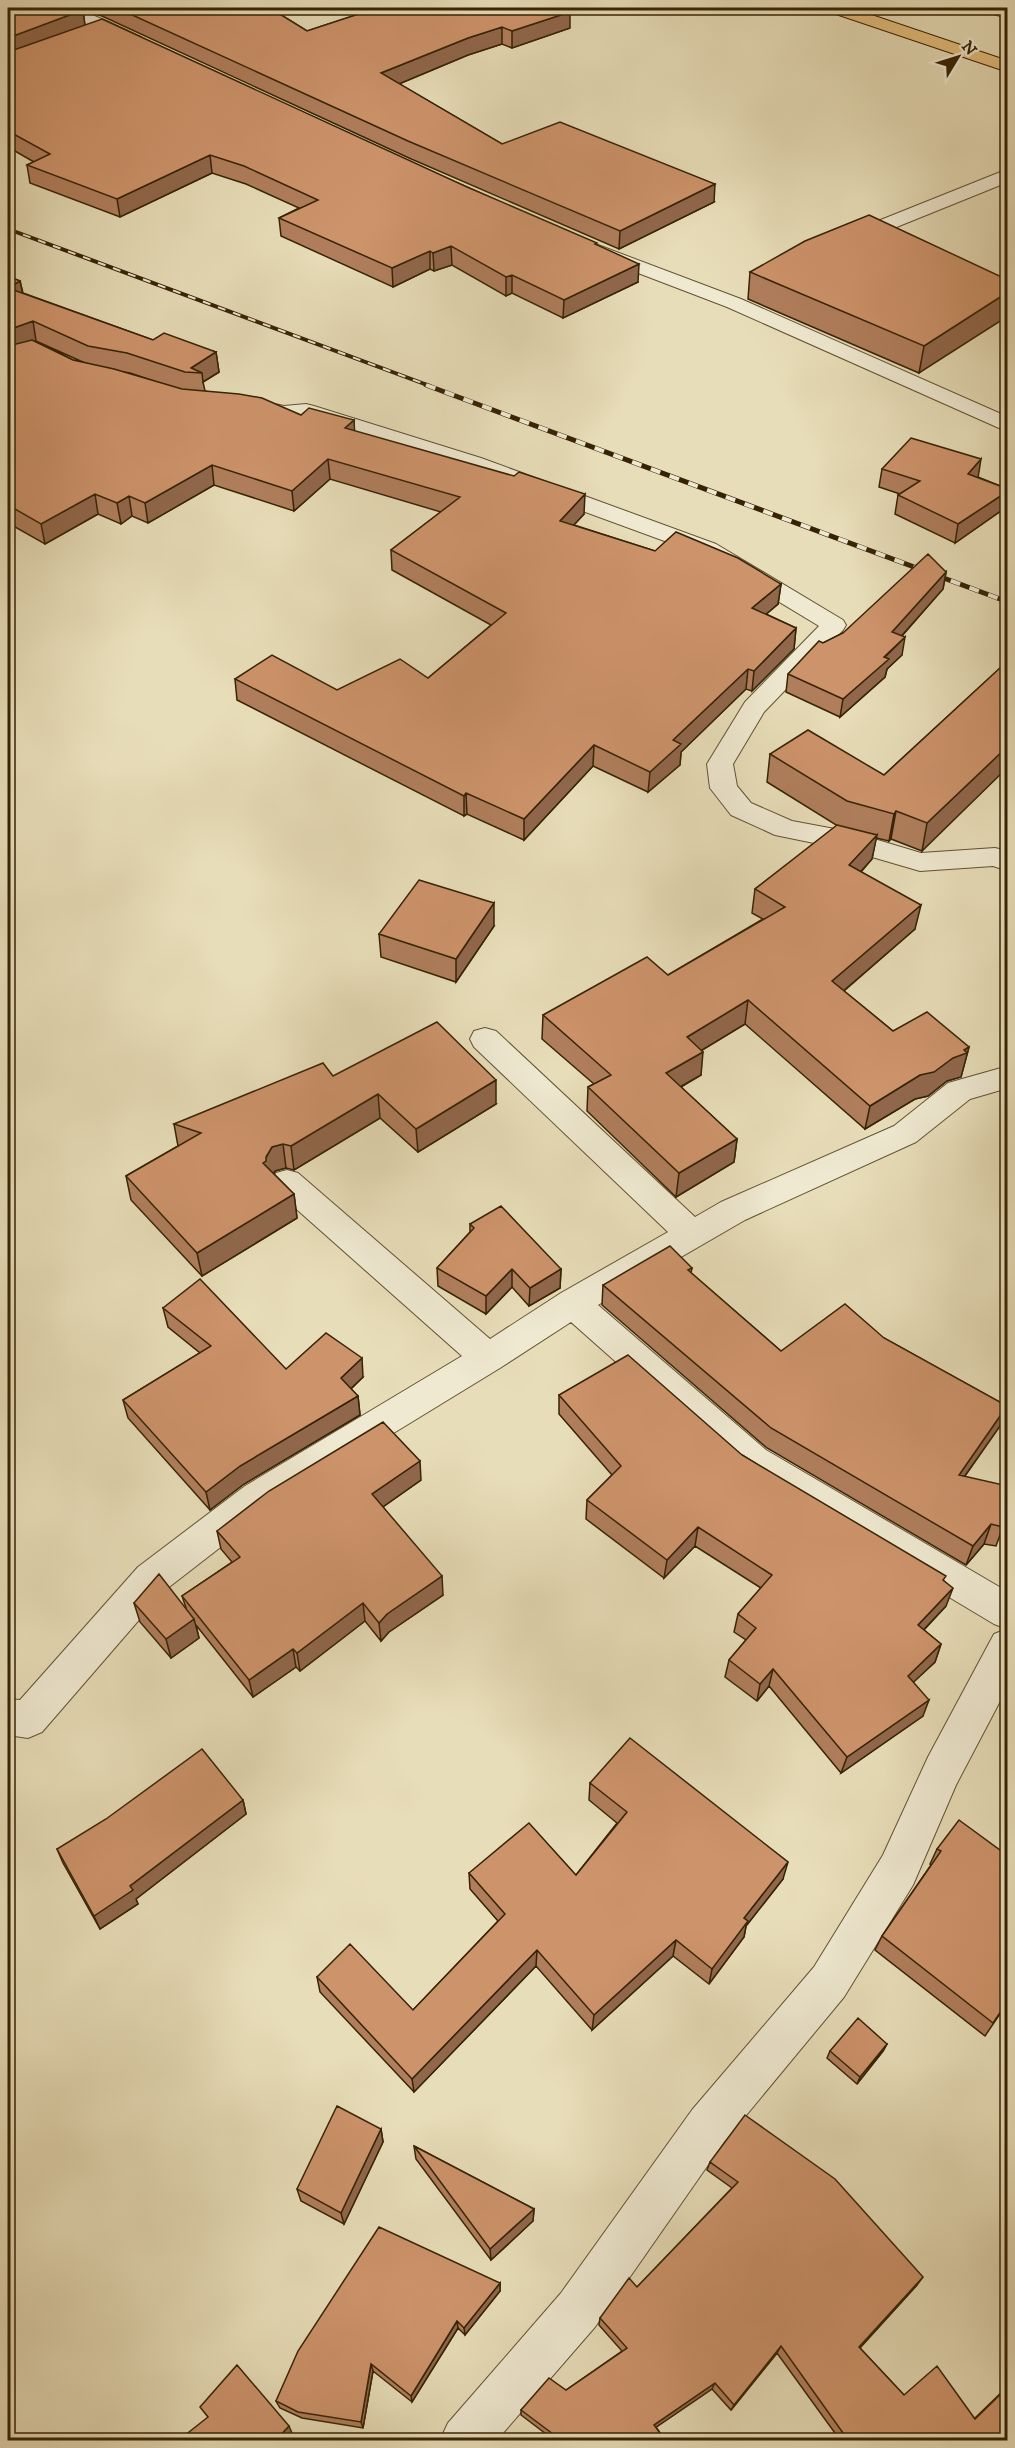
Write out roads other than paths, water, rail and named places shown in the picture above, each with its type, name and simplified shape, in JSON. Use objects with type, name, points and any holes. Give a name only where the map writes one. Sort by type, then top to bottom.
[{"type":"highway","points":[[836,8],[1008,67]]},
{"type":"street","points":[[57,8],[97,31],[156,51]]},
{"type":"street","points":[[991,8],[1008,13]]},
{"type":"street","points":[[828,248],[1008,176]]},
{"type":"street","points":[[579,243],[736,295],[1008,425]]},
{"type":"street","points":[[225,402],[284,413],[306,411],[473,463],[708,549],[771,585],[834,625],[754,708],[720,764],[724,788],[741,809],[785,829],[852,841],[920,862],[994,857],[1008,862]]},
{"type":"street","points":[[485,1039],[692,1235]]},
{"type":"street","points":[[8,1717],[28,1719],[151,1579],[258,1497],[488,1358],[573,1303],[733,1211],[905,1134],[959,1091],[1008,1077]]},
{"type":"street","points":[[287,1182],[488,1358]]},
{"type":"street","points":[[573,1303],[753,1461],[1008,1612]]},
{"type":"street","points":[[465,2440],[578,2310],[708,2126],[829,1982],[898,1870],[942,1771],[1008,1646]]},
{"type":"railway","points":[[8,229],[430,386]]},
{"type":"railway","points":[[426,385],[1008,602]]}]
